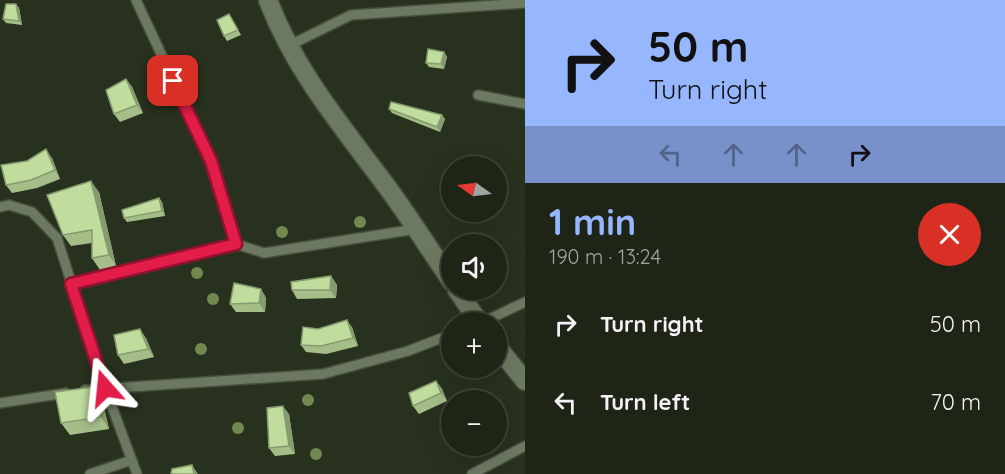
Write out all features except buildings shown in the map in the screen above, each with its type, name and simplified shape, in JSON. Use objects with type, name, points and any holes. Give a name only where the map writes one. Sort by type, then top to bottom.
[{"type":"street","points":[[268,0],[288,46],[323,103],[441,266]]},
{"type":"street","points":[[507,359],[525,381]]},
{"type":"lane","points":[[136,0],[211,161],[236,244]]},
{"type":"lane","points":[[288,46],[351,15],[525,3]]},
{"type":"lane","points":[[478,95],[525,104]]},
{"type":"lane","points":[[0,207],[9,205],[32,212],[57,238],[105,388],[137,474]]},
{"type":"lane","points":[[71,284],[236,244],[264,253],[416,229]]},
{"type":"lane","points":[[503,312],[525,302]]},
{"type":"lane","points":[[0,403],[105,388],[323,374],[408,351],[441,338]]},
{"type":"lane","points":[[472,474],[525,446]]},
{"type":"lane","points":[[90,474],[132,460]]},
{"type":"route","points":[[105,388],[71,284],[236,244],[211,161],[173,81]]}]
